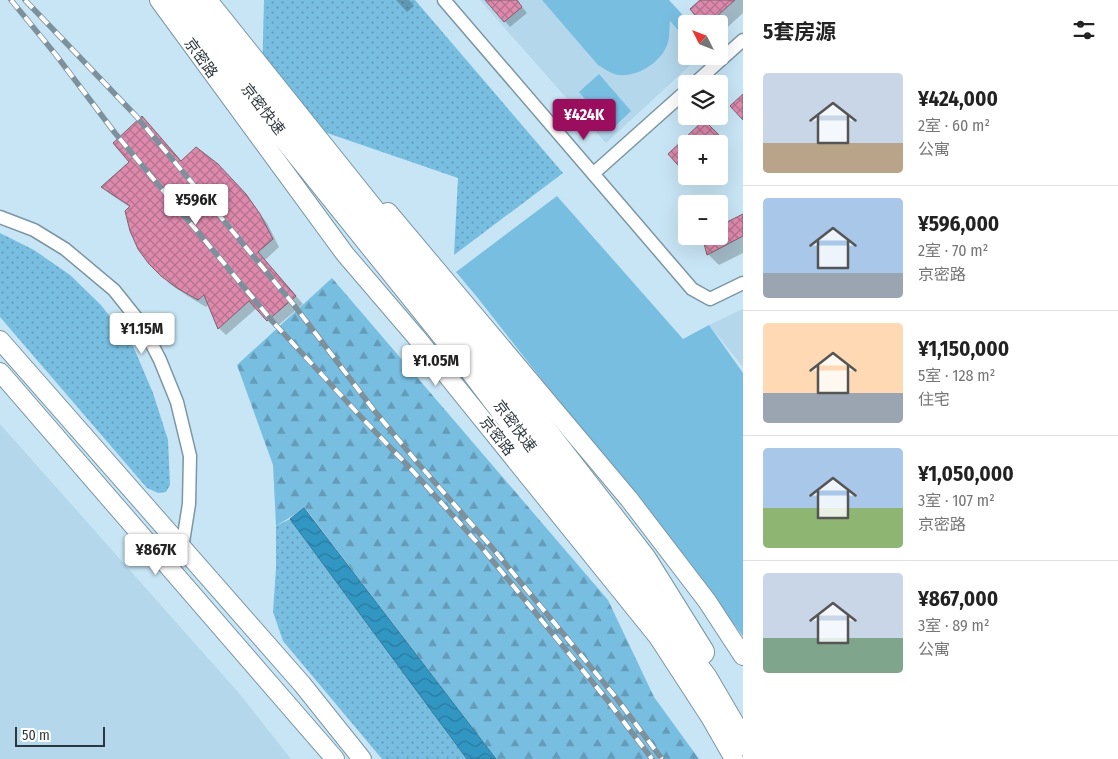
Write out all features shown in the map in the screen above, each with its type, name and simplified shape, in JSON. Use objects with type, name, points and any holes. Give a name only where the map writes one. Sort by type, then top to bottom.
[{"type":"highway","name":"京密快速","points":[[180,0],[248,91],[474,371],[705,678],[730,724],[743,743]]},
{"type":"highway","name":"京密快速","points":[[204,0],[420,270],[644,559],[743,717]]},
{"type":"main road","name":"京密路","points":[[158,0],[345,254],[429,352],[658,637],[710,717],[734,759]]},
{"type":"main road","points":[[211,0],[629,499],[706,601],[743,656]]},
{"type":"main road","points":[[0,340],[302,684],[362,759]]},
{"type":"main road","points":[[0,372],[335,759]]},
{"type":"street","points":[[444,0],[692,289],[710,299],[743,283]]},
{"type":"street","points":[[704,75],[743,40]]},
{"type":"street","points":[[594,173],[678,98]]},
{"type":"street","points":[[0,217],[34,230],[65,250],[114,290],[142,325],[160,360],[177,402],[190,456],[189,504],[182,548]]},
{"type":"shaded area","points":[[480,0],[666,0],[678,15],[678,65],[690,65],[606,143]]},
{"type":"shaded area","points":[[743,309],[743,367],[709,325]]},
{"type":"shaded area","points":[[0,424],[238,692],[291,759],[0,759]]},
{"type":"green space","points":[[264,0],[415,0],[563,173],[454,255],[458,178],[298,123],[262,80]]},
{"type":"green space","points":[[542,0],[669,0],[683,15],[678,15],[678,30],[670,21],[668,42],[664,51],[648,67],[634,74],[619,75],[598,65]]},
{"type":"green space","points":[[599,74],[631,111],[611,130],[579,92]]},
{"type":"green space","points":[[557,196],[683,339],[709,325],[743,373],[743,636],[456,272]]},
{"type":"green space","points":[[0,233],[34,250],[70,275],[101,305],[133,346],[153,393],[168,440],[170,485],[166,492],[158,493],[147,488],[0,317]]},
{"type":"green space","points":[[332,278],[608,600],[654,697],[699,759],[496,759],[305,508],[276,526],[273,465],[237,365]]},
{"type":"green space","points":[[290,519],[467,759],[382,759],[283,641],[273,612],[276,526]]},
{"type":"water","points":[[304,508],[496,759],[467,759],[290,519]]},
{"type":"building","points":[[485,0],[517,0],[522,7],[504,22]]},
{"type":"building","points":[[700,0],[735,0],[718,15],[695,15],[690,9]]},
{"type":"building","points":[[743,94],[743,120],[730,106]]},
{"type":"building","points":[[142,116],[181,161],[196,147],[218,164],[246,194],[260,214],[273,239],[258,252],[296,296],[267,321],[249,301],[218,329],[204,295],[198,300],[177,288],[149,264],[138,249],[130,231],[125,211],[130,206],[101,187],[129,162],[113,143]]},
{"type":"building","points":[[699,125],[709,125],[719,135],[688,135]]},
{"type":"building","points":[[678,145],[678,165],[668,154]]},
{"type":"building","points":[[743,214],[743,236],[728,244],[728,222]]},
{"type":"building","points":[[704,245],[726,245],[707,255]]},
{"type":"railway","points":[[11,0],[56,55],[115,133],[273,322],[483,549],[608,701],[652,759]]},
{"type":"railway","points":[[25,0],[136,116],[294,305],[373,409],[489,544],[614,695],[662,759]]}]
